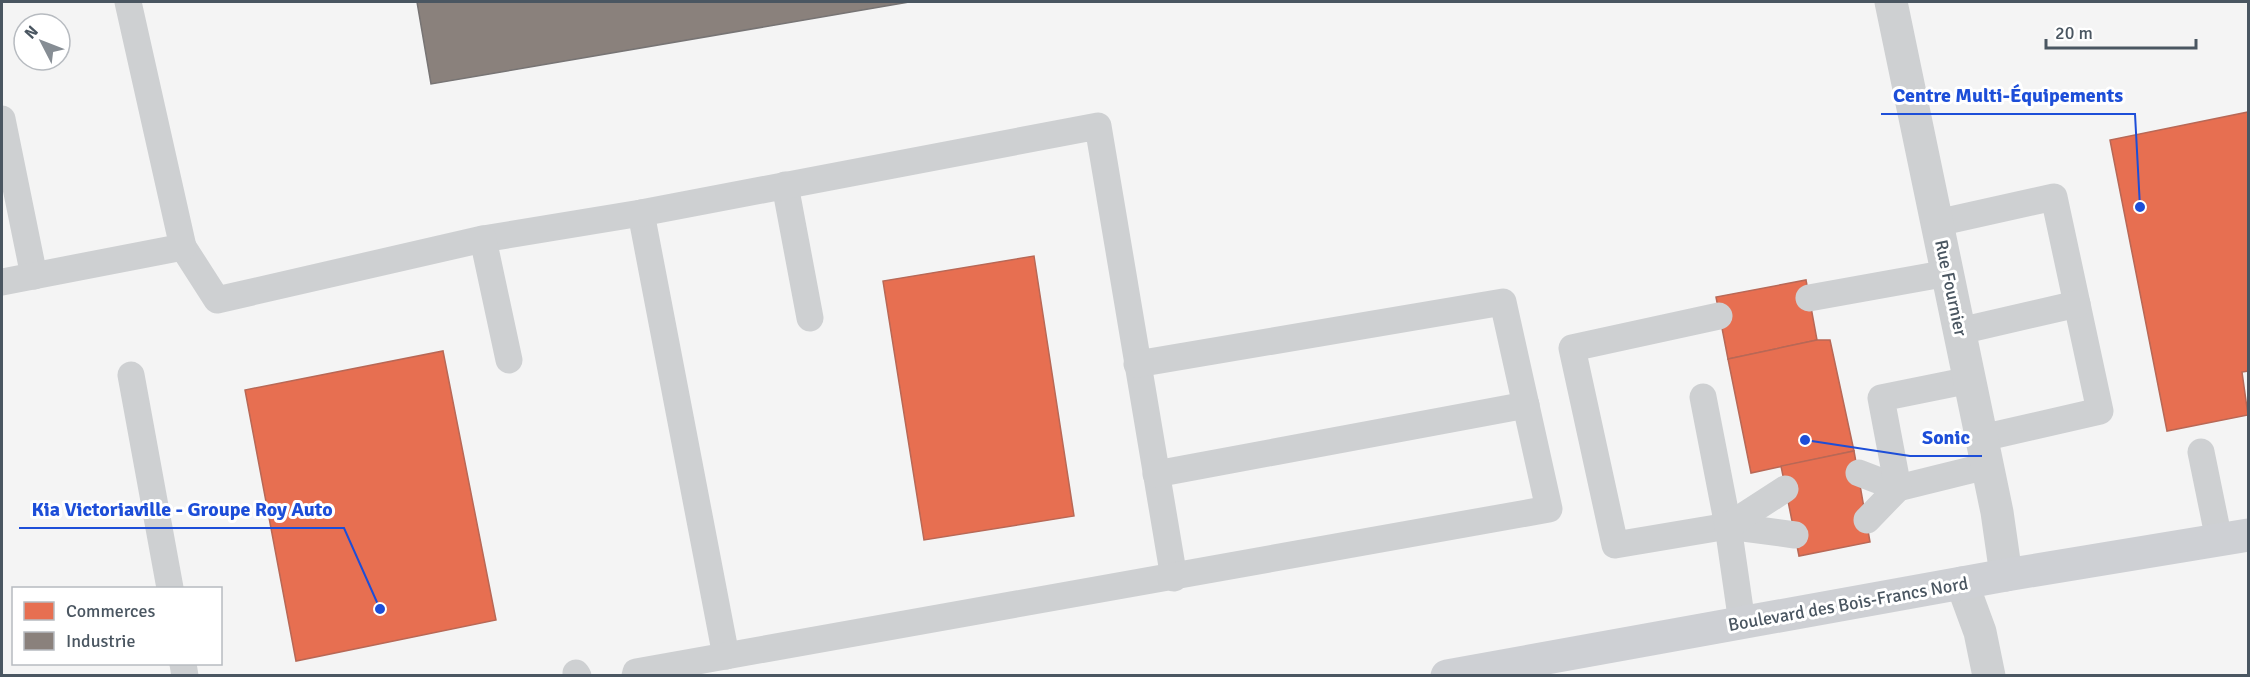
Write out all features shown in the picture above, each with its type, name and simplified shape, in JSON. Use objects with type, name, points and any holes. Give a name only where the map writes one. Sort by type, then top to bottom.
[{"type":"street","name":"Rue Fournier","points":[[1892,2],[1997,512],[2006,575]]},
{"type":"street","name":"Boulevard des Bois-Francs Nord","points":[[1447,675],[2006,575],[2234,538]]},
{"type":"street","points":[[1962,583],[1980,632],[1989,675]]},
{"type":"lane","points":[[128,2],[183,247],[217,300],[483,239],[641,213],[1098,126],[1174,578]]},
{"type":"lane","points":[[2,119],[34,276]]},
{"type":"lane","points":[[785,185],[810,318]]},
{"type":"lane","points":[[1867,520],[1898,488],[1985,452],[2100,411],[2054,197],[1937,223]]},
{"type":"lane","points":[[641,213],[726,656]]},
{"type":"lane","points":[[483,239],[509,360]]},
{"type":"lane","points":[[2,282],[183,247]]},
{"type":"lane","points":[[1809,298],[1948,273]]},
{"type":"lane","points":[[635,675],[636,672],[1174,578],[1550,509],[1503,302],[1137,364]]},
{"type":"lane","points":[[1960,332],[2077,303]]},
{"type":"lane","points":[[1719,316],[1572,348],[1615,545],[1728,526],[1795,535]]},
{"type":"lane","points":[[131,375],[170,587]]},
{"type":"lane","points":[[1898,488],[1881,398],[1970,380]]},
{"type":"lane","points":[[1703,397],[1728,526],[1742,623]]},
{"type":"lane","points":[[1156,474],[1526,405]]},
{"type":"lane","points":[[2201,453],[2234,538]]},
{"type":"lane","points":[[1859,473],[1898,488]]},
{"type":"lane","points":[[1728,526],[1785,489]]},
{"type":"building: Commerces","points":[[2248,112],[2248,371],[2242,372],[2248,415],[2167,431],[2110,140]]},
{"type":"building: Commerces","points":[[1034,256],[1074,516],[924,540],[883,281]]},
{"type":"building: Commerces","points":[[1806,280],[1817,340],[1728,359],[1716,297]]},
{"type":"building: Commerces","points":[[1817,340],[1830,340],[1854,451],[1751,473],[1728,359]]},
{"type":"building: Commerces","points":[[443,351],[496,620],[296,661],[245,390]]},
{"type":"building: Commerces","points":[[1854,451],[1870,542],[1799,556],[1781,466]]},
{"type":"building: Industrie","points":[[417,2],[909,2],[431,84]]},
{"type":"place","name":"Centre Multi-Équipements","points":[[2140,207]]},
{"type":"place","name":"Sonic","points":[[1805,440]]},
{"type":"place","name":"Kia Victoriaville - Groupe Roy Auto","points":[[380,609]]}]
